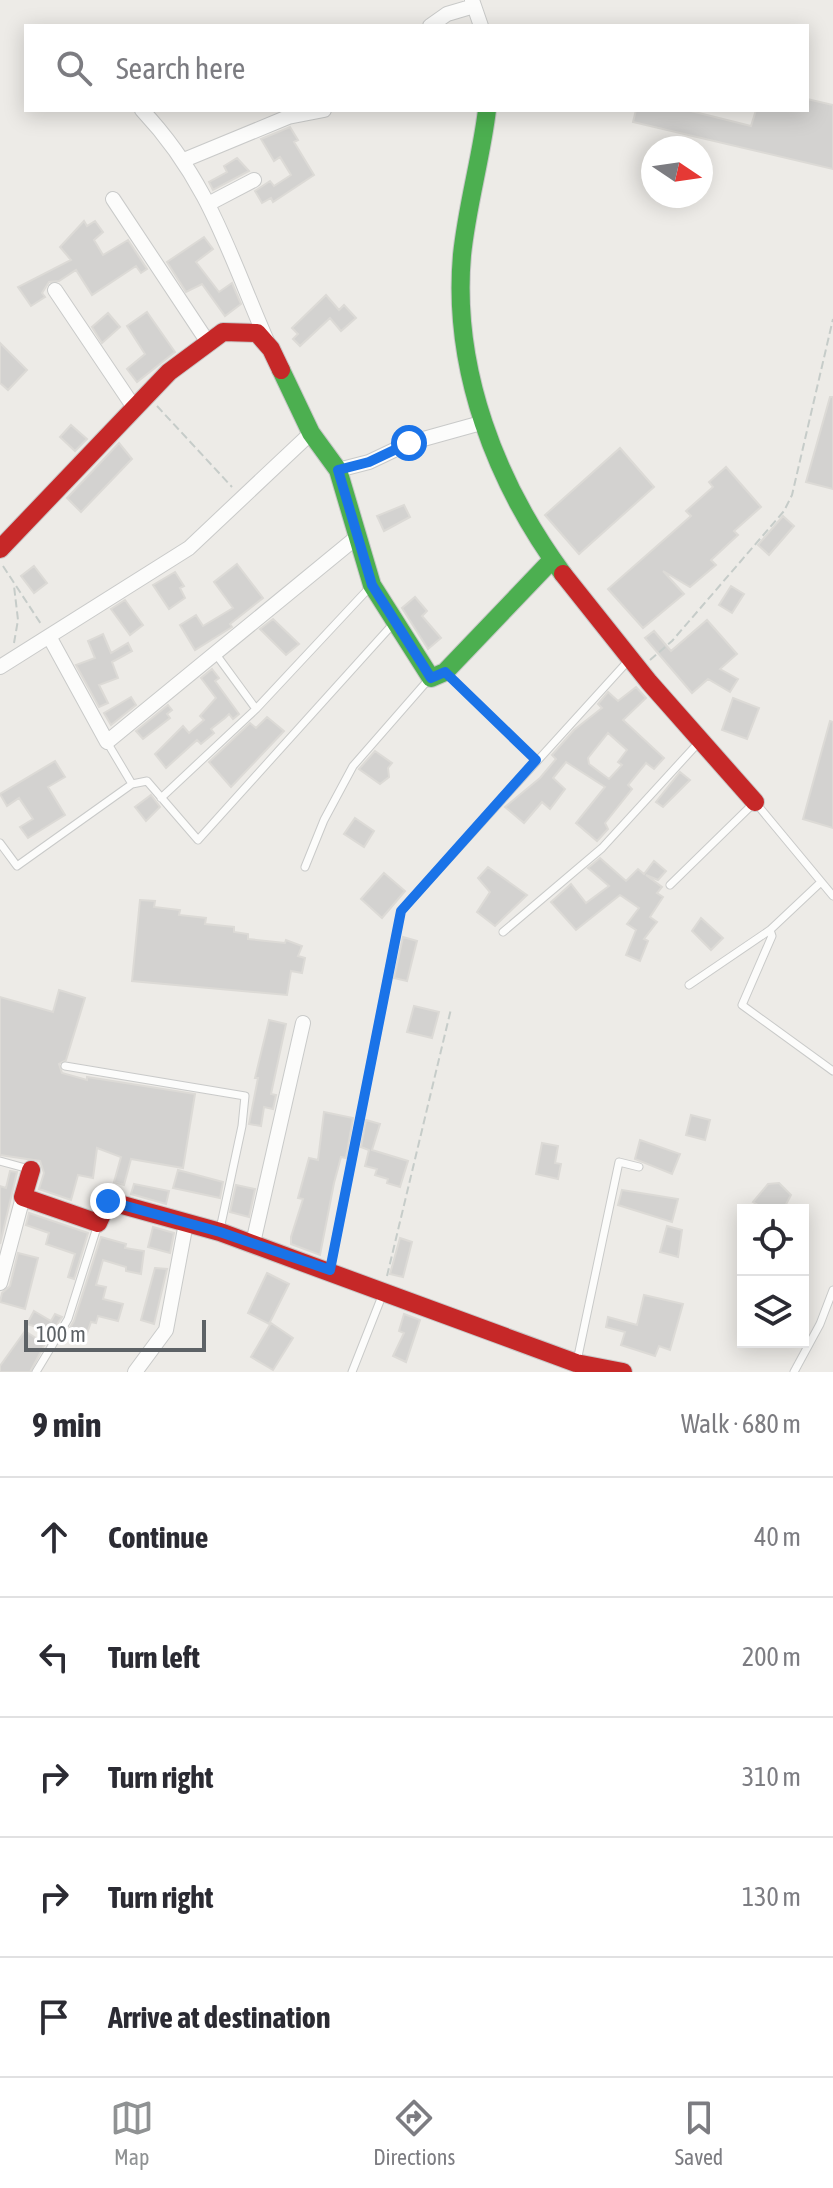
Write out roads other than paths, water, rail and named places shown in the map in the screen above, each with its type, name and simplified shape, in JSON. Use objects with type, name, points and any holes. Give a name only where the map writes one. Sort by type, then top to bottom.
[{"type":"street","points":[[433,24],[473,3],[480,24]]},
{"type":"street","points":[[144,112],[184,160],[210,203],[271,349],[311,433],[338,470],[372,585],[394,623],[438,675],[551,561]]},
{"type":"street","points":[[184,160],[288,117],[314,112]]},
{"type":"street","points":[[487,112],[484,147],[462,259],[464,331],[481,423],[524,519],[551,561],[634,665],[755,802]]},
{"type":"street","points":[[210,203],[254,180]]},
{"type":"street","points":[[113,199],[207,341]]},
{"type":"street","points":[[55,290],[139,400]]},
{"type":"street","points":[[0,549],[139,400],[207,341],[223,332],[245,330],[257,333],[271,349]]},
{"type":"street","points":[[338,470],[369,462],[409,443],[481,423]]},
{"type":"street","points":[[6,663],[189,548],[311,433]]},
{"type":"street","points":[[50,638],[107,742],[357,537]]},
{"type":"street","points":[[253,1243],[303,1023]]},
{"type":"street","points":[[0,1283],[31,1170]]},
{"type":"street","points":[[23,1197],[98,1223],[108,1201],[220,1232],[576,1363],[623,1372]]},
{"type":"street","points":[[135,1372],[166,1330],[186,1223]]},
{"type":"lane","points":[[161,798],[256,709],[372,585]]},
{"type":"lane","points":[[0,843],[17,866],[132,784],[147,781],[198,840],[394,623]]},
{"type":"lane","points":[[215,653],[256,709]]},
{"type":"lane","points":[[330,1270],[401,911],[536,760],[634,665]]},
{"type":"lane","points":[[305,867],[324,820],[353,766],[438,675]]},
{"type":"lane","points":[[503,932],[602,848],[702,739]]},
{"type":"lane","points":[[107,742],[132,784]]},
{"type":"lane","points":[[670,885],[755,802],[833,896]]},
{"type":"lane","points":[[689,985],[770,930],[821,882]]},
{"type":"lane","points":[[770,930],[772,936],[742,1005],[833,1071]]},
{"type":"lane","points":[[65,1066],[245,1096],[242,1126],[220,1232]]},
{"type":"lane","points":[[0,1161],[31,1170]]},
{"type":"lane","points":[[576,1363],[619,1162],[639,1167]]},
{"type":"lane","points":[[36,1372],[68,1319],[98,1223]]},
{"type":"lane","points":[[794,1372],[820,1324],[833,1290]]},
{"type":"lane","points":[[352,1372],[383,1293]]}]
